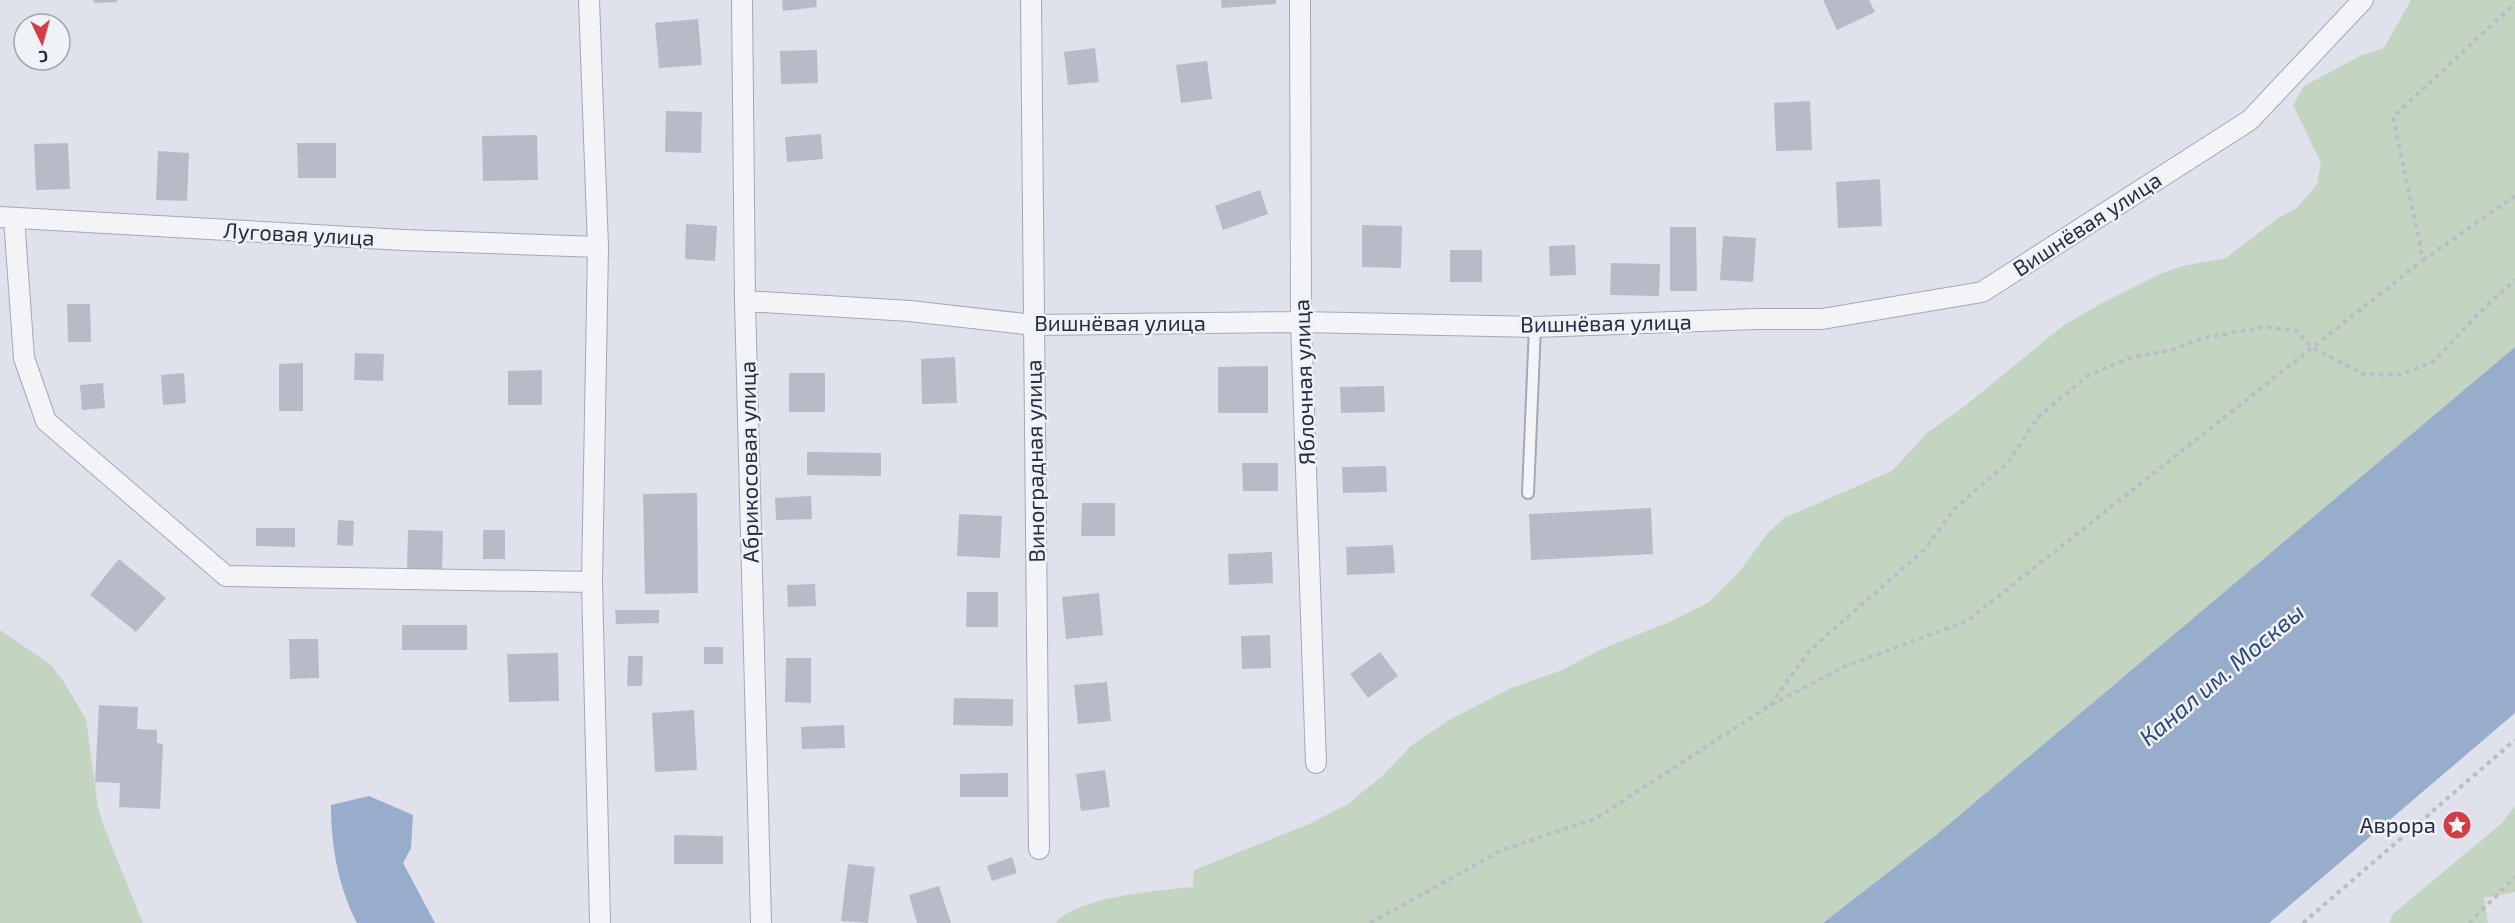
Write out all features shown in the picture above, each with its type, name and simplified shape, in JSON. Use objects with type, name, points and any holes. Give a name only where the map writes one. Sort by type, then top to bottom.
[{"type":"street","points":[[590,0],[598,247],[592,582],[600,921]]},
{"type":"street","name":"Абрикосовая улица","points":[[742,0],[745,301],[761,923]]},
{"type":"street","name":"Виноградная улица","points":[[1031,0],[1039,849]]},
{"type":"street","name":"Яблочная улица","points":[[1300,0],[1301,322],[1316,763]]},
{"type":"street","name":"Вишнёвая улица","points":[[745,301],[910,311],[1034,325],[1301,322],[1535,327],[1756,319],[1822,319],[1982,292],[2250,120],[2363,0]]},
{"type":"street","points":[[7,217],[24,358],[46,421],[226,576],[592,582]]},
{"type":"street","name":"Луговая улица","points":[[7,217],[403,240],[598,247]]},
{"type":"lane","points":[[1528,493],[1535,327]]},
{"type":"path","points":[[2423,260],[2392,117],[2515,3]]},
{"type":"path","points":[[1370,923],[1502,850],[1595,819],[1769,706],[1846,666],[1967,621],[2423,260],[2515,196]]},
{"type":"path","points":[[1769,706],[1809,651],[1925,549],[1954,509],[2008,463],[2037,418],[2089,375],[2130,358],[2172,350],[2203,338],[2265,327],[2297,331],[2311,347],[2363,374],[2399,375],[2433,362],[2484,308],[2515,280]]},
{"type":"path","points":[[2303,923],[2515,740]]},
{"type":"path","points":[[2469,923],[2515,878]]},
{"type":"green space","points":[[2411,0],[2515,0],[2515,347],[1936,835],[1823,923],[1055,923],[1067,914],[1100,901],[1120,896],[1193,887],[1194,870],[1309,824],[1348,804],[1382,776],[1412,745],[1449,720],[1509,689],[1562,670],[1602,649],[1669,622],[1708,603],[1740,571],[1767,534],[1784,518],[1892,471],[1927,433],[1961,409],[2064,325],[2162,273],[2183,266],[2226,258],[2278,218],[2297,208],[2317,184],[2321,163],[2293,105],[2304,86],[2362,55],[2384,48]]},
{"type":"green space","points":[[0,630],[50,664],[86,719],[98,807],[143,923],[0,923]]},
{"type":"green space","points":[[2515,806],[2515,892],[2484,898],[2488,923],[2389,923],[2393,914],[2502,823]]},
{"type":"water","name":"Канал им. Москвы","points":[[2515,347],[2515,713],[2269,923],[1823,923],[1936,835]]},
{"type":"water","points":[[369,796],[413,815],[411,848],[403,863],[435,923],[357,923],[340,880],[332,836],[331,805]]},
{"type":"building","points":[[93,0],[117,0],[117,2],[94,3]]},
{"type":"building","points":[[782,0],[816,0],[817,7],[783,11]]},
{"type":"building","points":[[1221,0],[1276,0],[1276,4],[1222,8]]},
{"type":"building","points":[[1823,0],[1869,0],[1875,12],[1837,30]]},
{"type":"building","points":[[698,19],[702,65],[659,68],[655,23]]},
{"type":"building","points":[[1095,48],[1099,82],[1068,85],[1064,52]]},
{"type":"building","points":[[817,50],[818,83],[781,84],[780,51]]},
{"type":"building","points":[[1207,61],[1212,99],[1181,103],[1176,65]]},
{"type":"building","points":[[1810,101],[1812,150],[1776,151],[1774,103]]},
{"type":"building","points":[[666,111],[702,112],[701,153],[665,152]]},
{"type":"building","points":[[821,134],[823,159],[787,162],[785,137]]},
{"type":"building","points":[[537,135],[538,180],[483,181],[482,136]]},
{"type":"building","points":[[68,143],[70,189],[36,190],[34,144]]},
{"type":"building","points":[[297,143],[336,143],[336,178],[298,178]]},
{"type":"building","points":[[158,151],[189,153],[187,201],[156,200]]},
{"type":"building","points":[[1880,179],[1882,226],[1838,228],[1836,182]]},
{"type":"building","points":[[1260,190],[1268,214],[1223,230],[1215,206]]},
{"type":"building","points":[[686,224],[717,226],[715,261],[685,259]]},
{"type":"building","points":[[1362,225],[1402,226],[1401,268],[1362,267]]},
{"type":"building","points":[[1670,227],[1696,227],[1697,291],[1670,291]]},
{"type":"building","points":[[1723,236],[1756,238],[1753,282],[1720,280]]},
{"type":"building","points":[[1575,245],[1576,275],[1550,276],[1549,246]]},
{"type":"building","points":[[1450,250],[1482,250],[1482,282],[1450,282]]},
{"type":"building","points":[[1611,263],[1660,264],[1659,296],[1610,295]]},
{"type":"building","points":[[67,304],[90,304],[91,342],[68,342]]},
{"type":"building","points":[[355,353],[384,354],[383,381],[354,380]]},
{"type":"building","points":[[955,357],[957,403],[922,404],[921,359]]},
{"type":"building","points":[[303,363],[303,411],[279,411],[279,364]]},
{"type":"building","points":[[1268,366],[1268,413],[1218,413],[1218,367]]},
{"type":"building","points":[[542,370],[542,405],[508,405],[508,371]]},
{"type":"building","points":[[184,373],[186,403],[163,405],[161,375]]},
{"type":"building","points":[[789,373],[825,373],[825,412],[789,412]]},
{"type":"building","points":[[103,383],[105,408],[82,410],[80,385]]},
{"type":"building","points":[[1384,386],[1385,412],[1341,413],[1340,387]]},
{"type":"building","points":[[807,452],[881,453],[881,476],[807,475]]},
{"type":"building","points":[[1242,463],[1278,463],[1278,491],[1243,491]]},
{"type":"building","points":[[1386,466],[1387,492],[1343,493],[1342,467]]},
{"type":"building","points":[[697,493],[698,593],[645,594],[643,494]]},
{"type":"building","points":[[811,496],[812,519],[776,520],[775,498]]},
{"type":"building","points":[[1082,503],[1115,503],[1115,536],[1081,536]]},
{"type":"building","points":[[1651,508],[1653,554],[1531,560],[1529,514]]},
{"type":"building","points":[[959,514],[1002,516],[1000,558],[957,556]]},
{"type":"building","points":[[338,520],[354,521],[353,546],[337,545]]},
{"type":"building","points":[[256,528],[295,528],[295,547],[256,546]]},
{"type":"building","points":[[408,530],[443,531],[442,570],[407,569]]},
{"type":"building","points":[[483,530],[505,530],[505,559],[483,559]]},
{"type":"building","points":[[1393,545],[1395,573],[1347,575],[1346,547]]},
{"type":"building","points":[[1272,552],[1273,583],[1229,585],[1228,554]]},
{"type":"building","points":[[119,559],[166,598],[136,632],[90,595]]},
{"type":"building","points":[[815,584],[816,606],[788,607],[787,585]]},
{"type":"building","points":[[967,592],[998,592],[998,627],[966,627]]},
{"type":"building","points":[[1099,593],[1103,635],[1066,639],[1062,597]]},
{"type":"building","points":[[615,610],[659,610],[659,623],[616,624]]},
{"type":"building","points":[[402,625],[467,625],[467,650],[402,650]]},
{"type":"building","points":[[1270,635],[1271,668],[1242,669],[1241,636]]},
{"type":"building","points":[[289,639],[318,639],[319,678],[290,679]]},
{"type":"building","points":[[704,647],[723,647],[723,664],[704,664]]},
{"type":"building","points":[[1380,652],[1398,676],[1368,698],[1350,674]]},
{"type":"building","points":[[558,653],[559,701],[509,702],[507,654]]},
{"type":"building","points":[[628,656],[643,656],[642,686],[627,686]]},
{"type":"building","points":[[786,658],[811,658],[811,703],[785,702]]},
{"type":"building","points":[[1107,682],[1111,721],[1078,724],[1074,685]]},
{"type":"building","points":[[954,698],[1013,699],[1013,726],[953,725]]},
{"type":"building","points":[[99,705],[138,707],[137,729],[157,730],[157,743],[163,744],[160,809],[119,807],[120,783],[95,782]]},
{"type":"building","points":[[694,710],[697,770],[655,772],[652,713]]},
{"type":"building","points":[[844,725],[845,748],[802,749],[801,727]]},
{"type":"building","points":[[1105,770],[1110,807],[1081,811],[1076,774]]},
{"type":"building","points":[[1008,773],[1008,797],[960,797],[960,774]]},
{"type":"building","points":[[674,835],[723,836],[723,864],[674,864]]},
{"type":"building","points":[[1012,857],[1017,873],[992,881],[987,866]]},
{"type":"building","points":[[848,864],[875,867],[868,923],[841,921]]},
{"type":"building","points":[[939,886],[951,923],[917,923],[909,895]]},
{"type":"place","name":"Аврора","points":[[2457,825]]}]
